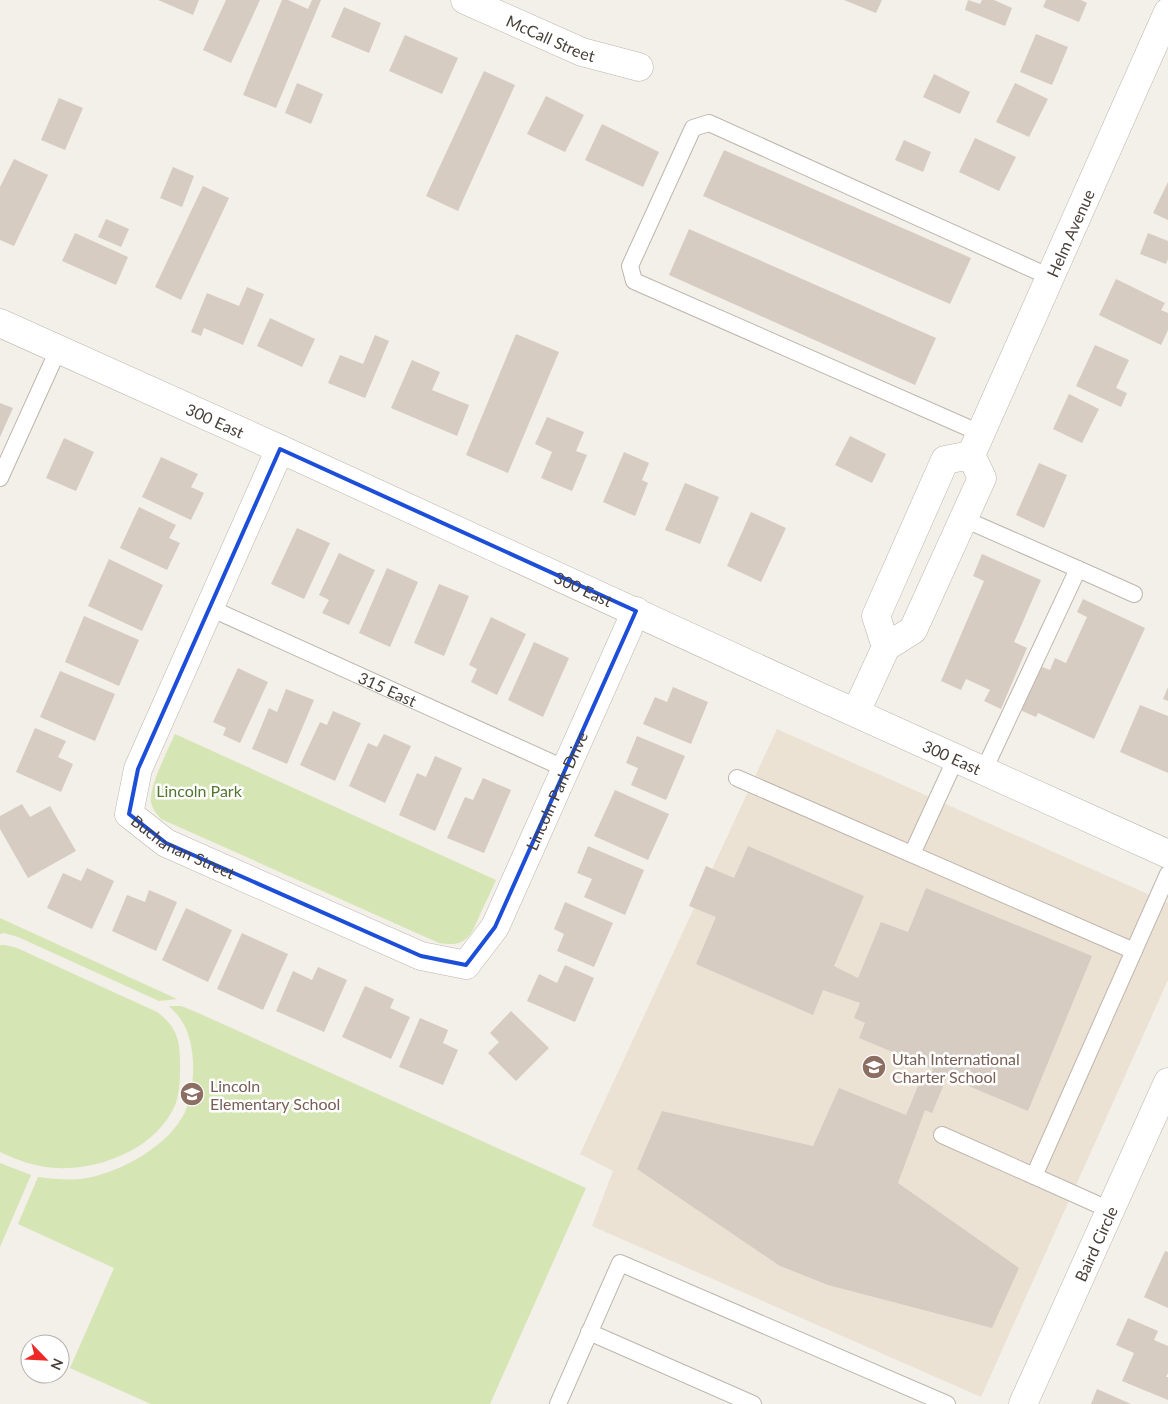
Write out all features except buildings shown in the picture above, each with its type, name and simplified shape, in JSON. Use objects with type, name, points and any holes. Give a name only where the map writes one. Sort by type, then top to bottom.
[{"type":"street","name":"McCall Street","points":[[465,0],[582,52],[639,67]]},
{"type":"street","name":"Helm Avenue","points":[[976,444],[1168,12]]},
{"type":"street","name":"300 East","points":[[0,323],[1168,854]]},
{"type":"street","points":[[856,712],[886,647],[913,630],[982,478],[976,444],[945,460],[876,616],[886,647]]},
{"type":"street","name":"Buchanan Street","points":[[280,449],[138,769],[129,814],[166,843],[421,956],[466,966]]},
{"type":"street","name":"Lincoln Park Drive","points":[[466,966],[495,927],[636,611]]},
{"type":"street","name":"Baird Circle","points":[[1023,1404],[1168,1082]]},
{"type":"lane","points":[[976,444],[634,280],[630,266],[693,128],[709,123],[1050,277]]},
{"type":"lane","points":[[0,478],[58,350]]},
{"type":"lane","points":[[964,518],[1134,594]]},
{"type":"lane","points":[[984,770],[1078,568]]},
{"type":"lane","name":"315 East","points":[[210,608],[566,769]]},
{"type":"lane","points":[[912,854],[956,758]]},
{"type":"lane","points":[[738,778],[1134,951]]},
{"type":"lane","points":[[1034,1176],[1168,874]]},
{"type":"lane","points":[[942,1135],[1110,1210]]},
{"type":"lane","points":[[558,1404],[620,1263],[947,1404]]},
{"type":"lane","points":[[589,1332],[753,1404]]},
{"type":"highlighted area","points":[[280,449],[636,611],[495,927],[466,965],[421,956],[166,843],[129,814],[138,769]]},
{"type":"shaded area","name":"Utah International Charter School","points":[[777,729],[1168,903],[1168,980],[981,1397],[592,1226],[613,1171],[580,1154]]},
{"type":"green space","name":"Lincoln Park","points":[[175,734],[496,880],[471,933],[467,938],[456,944],[439,943],[161,819],[155,812],[151,802],[151,795],[160,768]]},
{"type":"green space","points":[[0,918],[177,999],[159,1001],[18,937],[4,933],[0,934]]},
{"type":"green space","points":[[0,945],[17,948],[157,1012],[169,1023],[178,1041],[180,1084],[176,1103],[156,1133],[126,1154],[91,1165],[73,1168],[41,1166],[0,1152]]},
{"type":"green space","name":"Lincoln Elementary School","points":[[169,1006],[181,1006],[196,1012],[586,1188],[490,1404],[151,1404],[70,1368],[114,1268],[18,1224],[38,1177],[81,1179],[115,1170],[156,1146],[178,1124],[185,1112],[189,1099],[193,1075],[191,1044],[179,1017]]},
{"type":"green space","points":[[0,1163],[31,1175],[0,1247]]},
{"type":"place","name":"Utah International Charter School","points":[[874,1067]]},
{"type":"place","name":"Lincoln Elementary School","points":[[192,1094]]}]
